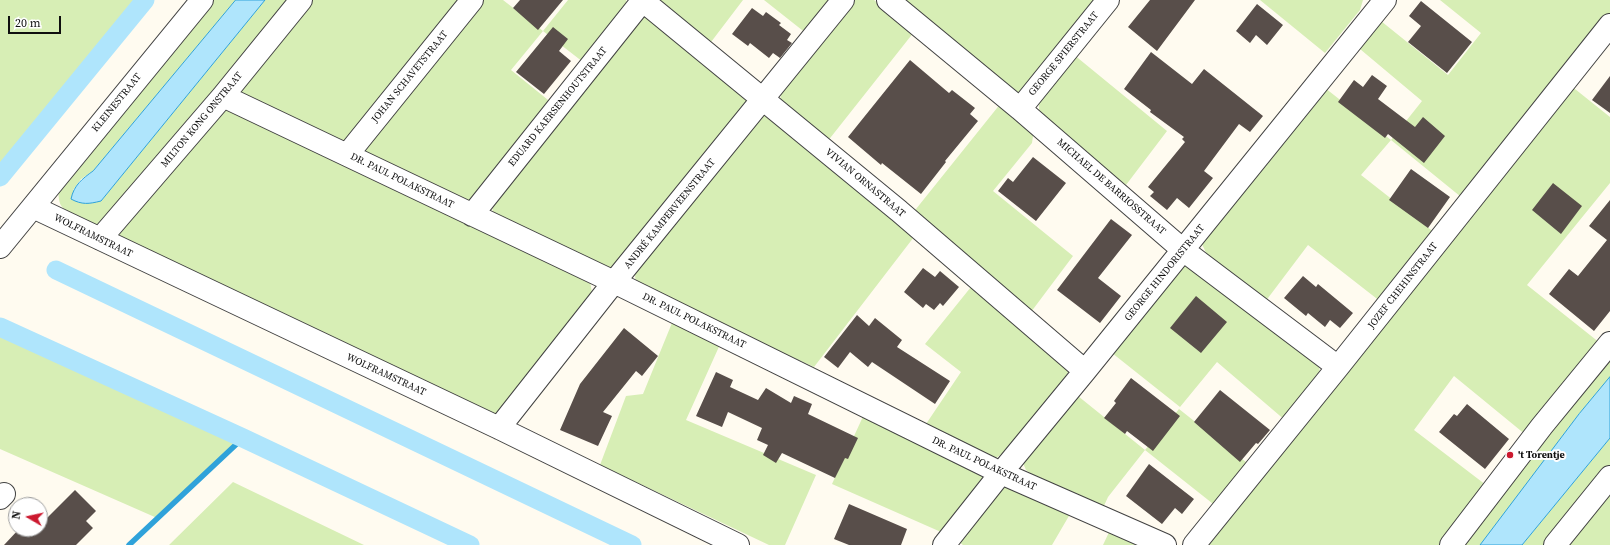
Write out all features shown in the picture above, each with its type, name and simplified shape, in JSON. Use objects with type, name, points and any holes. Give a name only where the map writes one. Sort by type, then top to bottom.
[{"type":"street","name":"KLEINESTRAAT","points":[[0,247],[202,0]]},
{"type":"street","name":"MILTON KONG ONSTRAAT","points":[[100,239],[223,96],[301,0]]},
{"type":"street","name":"JOHAN SCHAVETSTRAAT","points":[[347,155],[472,0]]},
{"type":"street","name":"VIVIAN ORNASTRAAT","points":[[643,0],[905,216],[1086,371]]},
{"type":"street","name":"EDUARD KAERSENHOUTSTRAAT","points":[[472,215],[643,0]]},
{"type":"street","name":"ANDRÉ KAMPERVEENSTRAAT","points":[[499,428],[614,282],[843,0]]},
{"type":"street","name":"MICHAEL DE BARRIOSSTRAAT","points":[[888,0],[1020,109],[1183,250],[1338,367]]},
{"type":"street","name":"GEORGE SPIERSTRAAT","points":[[1020,109],[1108,0]]},
{"type":"street","name":"GEORGE HINDORISTRAAT","points":[[944,545],[1183,250],[1378,2]]},
{"type":"street","name":"JOZEF CHEHINSTRAAT","points":[[1194,545],[1338,367],[1610,25]]},
{"type":"street","name":"DR. PAUL POLAKSTRAAT","points":[[223,96],[614,282],[1001,473],[1164,545]]},
{"type":"street","name":"WOLFRAMSTRAAT","points":[[33,207],[499,428],[738,545]]},
{"type":"street","points":[[1451,545],[1542,426],[1610,343]]},
{"type":"street","points":[[1556,545],[1610,477]]},
{"type":"green space","points":[[0,0],[145,0],[0,177]]},
{"type":"green space","points":[[209,0],[236,0],[93,171],[81,179],[73,190],[101,201],[265,0],[297,0],[105,228],[77,217],[67,211],[60,204],[58,190]]},
{"type":"green space","points":[[305,0],[466,0],[352,143],[333,144],[240,100],[238,83]]},
{"type":"green space","points":[[480,0],[503,0],[543,31],[511,70],[553,104],[469,202],[366,153],[365,144]]},
{"type":"green space","points":[[568,0],[626,0],[627,3],[583,62],[543,31]]},
{"type":"green space","points":[[659,0],[743,0],[708,46]]},
{"type":"green space","points":[[764,0],[833,0],[807,34]]},
{"type":"green space","points":[[852,0],[874,0],[914,32],[827,142],[780,101],[781,94]]},
{"type":"green space","points":[[898,0],[1101,0],[1024,94],[1015,94]]},
{"type":"green space","points":[[1260,0],[1363,0],[1360,10],[1325,53]]},
{"type":"green space","points":[[1440,0],[1610,0],[1610,19],[1466,201],[1391,140],[1422,101],[1354,44],[1376,17],[1448,75],[1481,33]]},
{"type":"green space","points":[[641,12],[755,98],[621,264],[608,270],[493,213],[492,203]]},
{"type":"green space","points":[[1073,54],[1167,131],[1126,185],[1042,118],[1039,110],[1039,100]]},
{"type":"green space","points":[[1320,84],[1391,140],[1361,175],[1435,233],[1381,302],[1308,245],[1265,302],[1207,255],[1202,244],[1203,234]]},
{"type":"green space","points":[[1570,85],[1610,117],[1610,183],[1527,285],[1600,343],[1526,435],[1454,376],[1414,430],[1486,485],[1442,545],[1203,545]]},
{"type":"green space","points":[[223,103],[590,281],[592,293],[498,414],[484,412],[115,238]]},
{"type":"green space","points":[[1001,103],[1034,129],[1032,143],[993,191],[1073,256],[1031,312],[912,214]]},
{"type":"green space","points":[[766,114],[917,233],[814,367],[641,289],[635,278],[637,266],[756,121]]},
{"type":"green space","points":[[1182,261],[1319,365],[1320,374],[1286,421],[1217,362],[1180,407],[1107,349]]},
{"type":"green space","points":[[975,282],[1071,366],[1066,377],[1003,453],[996,458],[926,424],[961,372],[925,344]]},
{"type":"green space","points":[[674,318],[722,340],[686,420],[816,475],[785,545],[769,545],[600,465],[626,396],[643,394]]},
{"type":"green space","points":[[0,327],[243,438],[157,518],[0,449]]},
{"type":"green space","points":[[1610,355],[1610,377],[1579,414],[1494,528],[1480,545],[1459,545]]},
{"type":"green space","points":[[1073,392],[1145,450],[1108,497],[1103,508],[1033,475],[1026,470],[1023,463]]},
{"type":"green space","points":[[1179,409],[1251,466],[1217,507],[1145,450]]},
{"type":"green space","points":[[866,410],[984,475],[941,532],[832,484]]},
{"type":"green space","points":[[1610,438],[1610,466],[1548,545],[1522,545]]},
{"type":"green space","points":[[999,481],[1073,509],[1052,545],[963,545],[955,539]]},
{"type":"green space","points":[[233,482],[364,545],[169,545]]},
{"type":"green space","points":[[1610,492],[1610,545],[1568,545]]},
{"type":"green space","points":[[1111,528],[1147,545],[1103,545]]},
{"type":"water","points":[[236,0],[265,0],[101,201],[86,203],[71,199],[74,190],[79,183],[93,171]]},
{"type":"water","points":[[1610,377],[1610,438],[1522,545],[1480,545],[1579,414]]},
{"type":"building","points":[[520,0],[563,0],[538,30],[513,8]]},
{"type":"building","points":[[1150,0],[1195,0],[1157,51],[1128,27]]},
{"type":"building","points":[[1421,1],[1472,42],[1447,73],[1408,42],[1421,26],[1409,16]]},
{"type":"building","points":[[1257,4],[1283,25],[1267,45],[1256,35],[1250,43],[1236,31]]},
{"type":"building","points":[[752,8],[763,16],[766,12],[781,23],[779,25],[791,34],[787,40],[792,43],[780,58],[773,53],[769,58],[750,43],[748,46],[732,34]]},
{"type":"building","points":[[553,27],[568,39],[559,51],[571,61],[544,94],[516,72]]},
{"type":"building","points":[[1151,52],[1192,84],[1204,69],[1263,116],[1250,132],[1239,124],[1204,171],[1213,178],[1189,208],[1177,198],[1167,210],[1150,196],[1154,192],[1148,187],[1185,142],[1182,139],[1184,137],[1150,112],[1151,110],[1124,89]]},
{"type":"building","points":[[910,60],[949,93],[952,90],[975,108],[970,114],[978,121],[945,161],[946,162],[921,194],[882,163],[881,165],[848,137]]},
{"type":"building","points":[[1372,75],[1387,86],[1378,99],[1415,127],[1423,117],[1445,136],[1424,163],[1388,134],[1385,138],[1338,102],[1354,80],[1363,87]]},
{"type":"building","points":[[1610,76],[1610,113],[1592,100]]},
{"type":"building","points":[[1033,157],[1066,183],[1036,221],[998,191],[1008,178],[1013,182]]},
{"type":"building","points":[[1411,169],[1450,197],[1428,228],[1389,200]]},
{"type":"building","points":[[1553,183],[1582,206],[1561,234],[1532,210]]},
{"type":"building","points":[[1610,200],[1610,311],[1594,331],[1549,294],[1569,269],[1578,276],[1607,240],[1589,226]]},
{"type":"building","points":[[1111,219],[1132,235],[1098,278],[1121,296],[1100,323],[1057,290]]},
{"type":"building","points":[[923,268],[935,277],[940,271],[959,287],[943,306],[940,303],[934,310],[926,304],[923,308],[904,292]]},
{"type":"building","points":[[1303,276],[1316,287],[1318,284],[1353,313],[1340,328],[1330,320],[1325,327],[1308,313],[1306,316],[1284,298]]},
{"type":"building","points":[[1196,296],[1227,322],[1201,353],[1170,328]]},
{"type":"building","points":[[857,315],[869,326],[875,318],[902,340],[897,347],[950,381],[935,404],[872,362],[868,367],[850,352],[838,368],[824,357]]},
{"type":"building","points":[[624,328],[658,356],[642,376],[636,371],[603,412],[612,416],[598,446],[560,430],[580,384]]},
{"type":"building","points":[[716,372],[733,380],[730,387],[758,400],[766,388],[791,403],[794,396],[812,404],[808,414],[858,438],[848,459],[845,458],[835,478],[782,453],[776,463],[763,455],[768,445],[757,440],[762,428],[728,412],[722,427],[696,416]]},
{"type":"building","points":[[1131,378],[1180,416],[1153,451],[1127,431],[1125,434],[1104,418],[1116,403],[1114,401]]},
{"type":"building","points":[[1220,390],[1270,430],[1258,444],[1256,443],[1240,462],[1194,422]]},
{"type":"building","points":[[1467,404],[1509,439],[1485,469],[1439,432],[1454,414],[1457,416]]},
{"type":"building","points":[[1149,464],[1194,499],[1182,514],[1175,508],[1162,524],[1126,496]]},
{"type":"building","points":[[75,490],[96,511],[86,521],[93,528],[76,545],[4,545],[12,537],[48,537],[48,517]]},
{"type":"building","points":[[849,504],[907,529],[901,545],[849,545],[834,539]]},
{"type":"waterway","points":[[0,177],[145,0]]},
{"type":"waterway","points":[[56,270],[632,545]]},
{"type":"waterway","points":[[0,327],[243,438],[470,545]]},
{"type":"waterway","points":[[129,545],[243,438]]},
{"type":"place","name":"'t Torentje","points":[[1510,455]]}]
